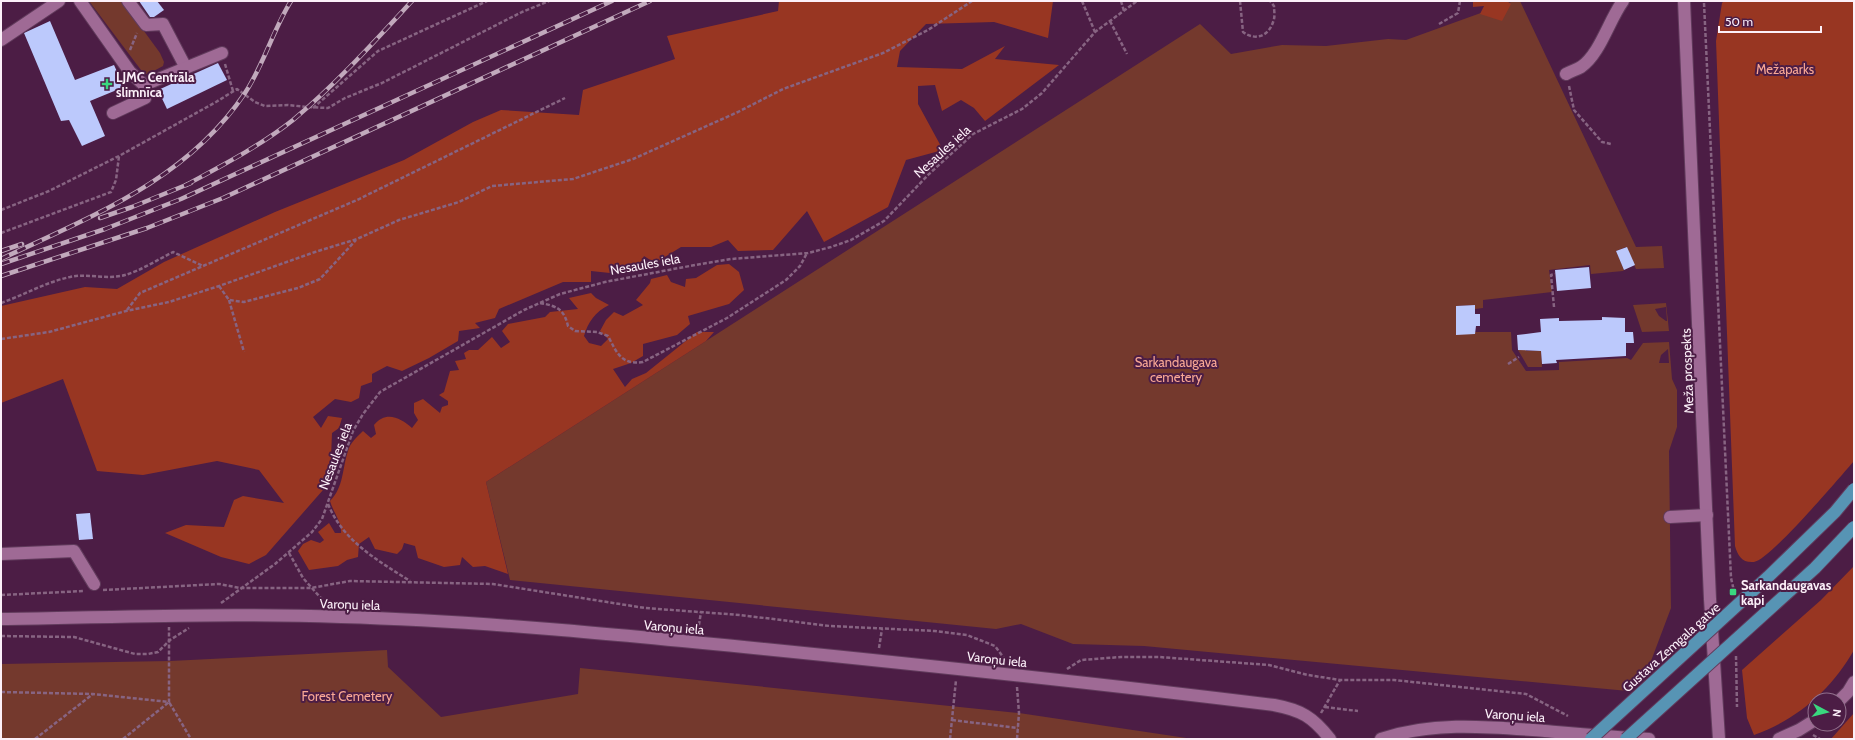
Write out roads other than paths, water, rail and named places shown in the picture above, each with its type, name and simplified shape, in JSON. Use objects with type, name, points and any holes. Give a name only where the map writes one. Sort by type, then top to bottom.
[{"type":"main road","name":"Gustava Zemgala gatve","points":[[1591,739],[1768,576],[1835,512],[1854,489]]},
{"type":"main road","points":[[1626,739],[1815,568],[1854,528]]},
{"type":"street","points":[[1,40],[59,1]]},
{"type":"street","points":[[80,1],[125,71],[144,85],[145,98],[113,113]]},
{"type":"street","points":[[128,1],[146,26],[163,24],[186,68]]},
{"type":"street","points":[[1566,74],[1581,67],[1595,52],[1614,13],[1622,1]]},
{"type":"street","name":"Meža prospekts","points":[[1684,1],[1706,515],[1719,739]]},
{"type":"street","points":[[144,85],[222,53]]},
{"type":"street","points":[[1670,517],[1706,515]]},
{"type":"street","points":[[1,554],[74,551],[95,588]]},
{"type":"street","name":"Varoņu iela","points":[[1,619],[168,616],[339,616],[472,623],[697,642],[1060,679],[1274,705],[1301,712],[1315,721],[1330,739]]},
{"type":"street","points":[[1847,693],[1854,682]]},
{"type":"street","points":[[1779,739],[1807,725]]},
{"type":"street","name":"Varoņu iela","points":[[1381,739],[1398,733],[1450,726],[1649,739]]},
{"type":"railway","points":[[1,259],[103,211],[166,172],[195,150],[222,123],[245,93],[252,82],[291,1]]},
{"type":"railway","points":[[186,185],[254,147],[293,120],[340,77],[412,1]]},
{"type":"railway","points":[[1,264],[105,229],[181,199],[612,1]]},
{"type":"railway","points":[[1,276],[147,228],[223,198],[650,1]]},
{"type":"railway","points":[[100,218],[132,207],[191,183]]},
{"type":"railway","points":[[1,251],[22,244]]},
{"type":"place","name":"LJMC Centrāla slimnīca","points":[[107,84]]},
{"type":"place","name":"Sarkandaugavas kapi","points":[[1733,592]]},
{"type":"park label","name":"Mežaparks","points":[[1785,69]]},
{"type":"park label","name":"Sarkandaugava cemetery","points":[[1176,370]]},
{"type":"park label","name":"Forest Cemetery","points":[[347,696]]}]
